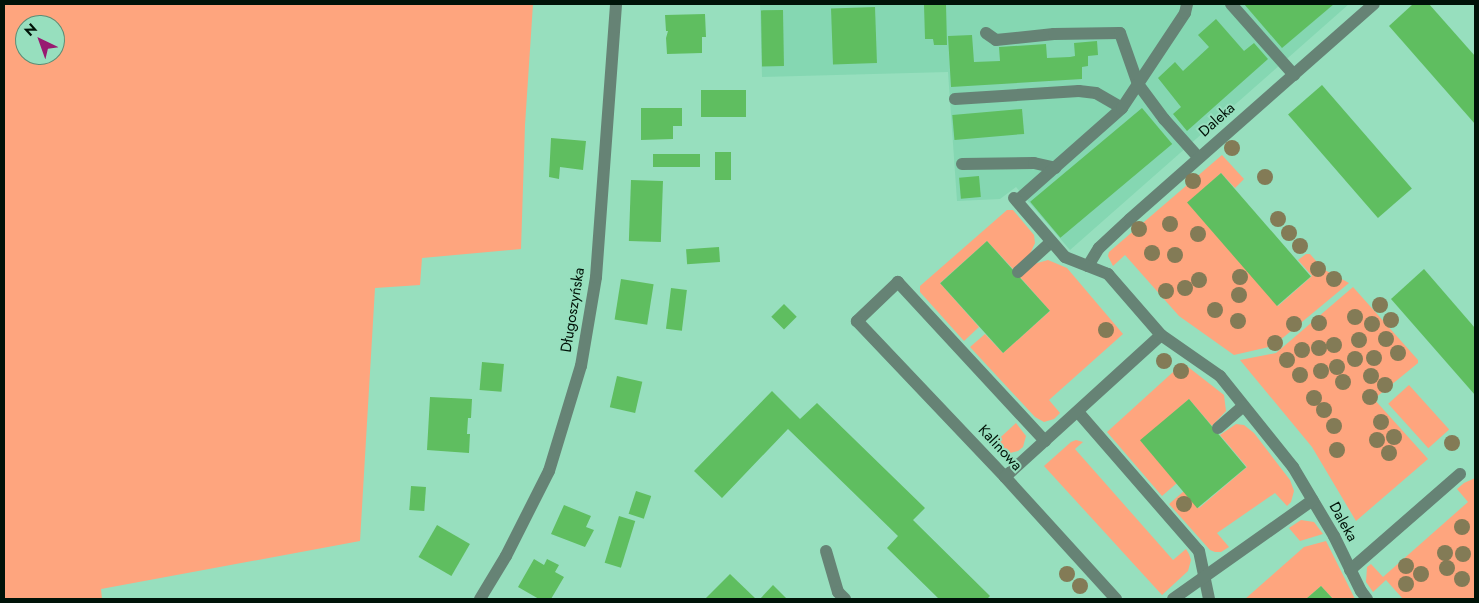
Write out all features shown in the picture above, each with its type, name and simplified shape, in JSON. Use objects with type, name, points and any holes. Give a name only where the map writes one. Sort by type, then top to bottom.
[{"type":"street","name":"Długoszyńska","points":[[480,599],[506,556],[549,472],[581,366],[596,277],[616,4]]},
{"type":"street","points":[[962,164],[1034,163],[1055,168],[1122,108],[1185,14],[1187,4]]},
{"type":"street","points":[[1232,4],[1294,74]]},
{"type":"street","name":"Daleka","points":[[1088,266],[1099,248],[1374,4]]},
{"type":"street","points":[[986,34],[996,40],[1054,34],[1120,33],[1138,84],[1164,119],[1199,158]]},
{"type":"street","points":[[955,99],[1079,91],[1096,94],[1122,108]]},
{"type":"street","name":"Daleka","points":[[1055,168],[1015,200],[1065,257],[1108,274],[1161,335],[1220,376],[1293,467],[1367,599]]},
{"type":"street","points":[[1018,272],[1051,242]]},
{"type":"street","name":"Kalinowa","points":[[1045,441],[898,282],[857,321],[1005,477],[1116,599]]},
{"type":"street","points":[[1005,477],[1161,335]]},
{"type":"street","points":[[1218,428],[1244,406]]},
{"type":"street","points":[[1078,412],[1199,552],[1209,599]]},
{"type":"street","points":[[1350,570],[1460,474]]},
{"type":"street","points":[[1173,599],[1204,575],[1313,500]]},
{"type":"street","points":[[826,551],[838,592],[845,599]]},
{"type":"shaded area","points":[[4,4],[533,4],[525,125],[521,249],[422,258],[420,285],[375,288],[360,541],[101,589],[102,599],[4,599]]},
{"type":"shaded area","points":[[760,4],[1349,4],[1070,250],[1016,187],[1000,199],[957,201],[948,72],[762,77]]},
{"type":"shaded area","points":[[1222,155],[1244,179],[1235,188],[1221,173],[1188,203],[1278,306],[1312,276],[1298,260],[1306,254],[1310,254],[1323,269],[1349,283],[1273,346],[1234,355],[1179,316],[1125,255],[1113,266],[1108,256],[1109,252]]},
{"type":"shaded area","points":[[1007,210],[1013,210],[1034,235],[1035,243],[1030,254],[1013,269],[987,241],[940,283],[979,327],[964,341],[920,292],[920,286]]},
{"type":"shaded area","points":[[1048,260],[1067,268],[1123,334],[1049,400],[1060,413],[1054,419],[1044,422],[1035,417],[970,347],[985,334],[1003,353],[1050,311],[1020,277],[1034,264]]},
{"type":"shaded area","points":[[1353,287],[1418,360],[1418,363],[1374,399],[1428,459],[1356,521],[1312,447],[1240,360],[1276,353]]},
{"type":"shaded area","points":[[1183,363],[1224,395],[1226,411],[1212,426],[1189,399],[1141,441],[1177,483],[1162,496],[1107,432]]},
{"type":"shaded area","points":[[1409,385],[1449,430],[1428,448],[1388,404]]},
{"type":"shaded area","points":[[1016,423],[1026,436],[1023,447],[1018,451],[1006,454],[990,447]]},
{"type":"shaded area","points":[[1236,424],[1244,425],[1254,433],[1290,480],[1294,491],[1291,502],[1287,506],[1275,493],[1217,533],[1229,547],[1221,552],[1215,552],[1210,550],[1169,504],[1184,491],[1199,508],[1247,467],[1220,435]]},
{"type":"shaded area","points":[[1076,440],[1083,442],[1075,449],[1173,560],[1186,549],[1189,554],[1191,560],[1188,571],[1162,595],[1044,466],[1071,442]]},
{"type":"shaded area","points":[[1475,478],[1475,599],[1403,599],[1386,580],[1373,592],[1366,582],[1367,567],[1371,564],[1383,577],[1468,502],[1457,489]]},
{"type":"shaded area","points":[[1301,520],[1314,522],[1323,534],[1300,541],[1289,528]]},
{"type":"shaded area","points":[[1326,541],[1355,599],[1333,599],[1321,586],[1306,599],[1245,599],[1304,547]]},
{"type":"building","points":[[946,4],[947,45],[934,45],[933,39],[925,39],[924,5]]},
{"type":"building","points":[[1244,4],[1334,4],[1282,48]]},
{"type":"building","points":[[1413,4],[1429,4],[1475,56],[1475,124],[1389,26]]},
{"type":"building","points":[[875,7],[877,63],[833,65],[831,9]]},
{"type":"building","points":[[761,10],[783,10],[784,66],[762,66]]},
{"type":"building","points":[[705,14],[706,37],[702,37],[702,53],[667,54],[666,38],[668,31],[666,31],[665,15]]},
{"type":"building","points":[[1216,19],[1244,51],[1254,43],[1268,59],[1187,131],[1173,114],[1181,107],[1158,78],[1175,62],[1183,71],[1209,47],[1198,35]]},
{"type":"building","points":[[972,35],[974,62],[1000,61],[999,47],[1046,44],[1047,58],[1070,57],[1075,56],[1074,43],[1097,41],[1098,55],[1088,56],[1088,66],[1082,67],[1082,79],[951,87],[948,36]]},
{"type":"building","points":[[1322,85],[1412,188],[1378,218],[1288,115]]},
{"type":"building","points":[[701,90],[746,90],[746,117],[701,117]]},
{"type":"building","points":[[641,108],[682,108],[682,126],[673,126],[673,139],[641,140]]},
{"type":"building","points":[[1142,108],[1172,144],[1060,238],[1030,202]]},
{"type":"building","points":[[1022,109],[1024,134],[954,140],[952,115]]},
{"type":"building","points":[[551,138],[586,141],[583,170],[560,167],[559,179],[549,177]]},
{"type":"building","points":[[715,152],[731,152],[731,180],[715,180]]},
{"type":"building","points":[[653,154],[700,154],[700,167],[653,167]]},
{"type":"building","points":[[1221,173],[1311,276],[1277,306],[1187,203]]},
{"type":"building","points":[[979,176],[981,197],[961,199],[959,178]]},
{"type":"building","points":[[631,180],[663,181],[661,242],[629,241]]},
{"type":"building","points":[[987,241],[1050,311],[1003,353],[940,283]]},
{"type":"building","points":[[719,247],[720,262],[687,264],[686,249]]},
{"type":"building","points":[[1424,269],[1475,328],[1475,395],[1391,299]]},
{"type":"building","points":[[621,279],[654,284],[647,325],[615,319]]},
{"type":"building","points":[[671,288],[687,290],[682,331],[666,329]]},
{"type":"building","points":[[784,304],[797,317],[784,329],[771,317]]},
{"type":"building","points":[[482,362],[504,364],[501,392],[480,390]]},
{"type":"building","points":[[617,376],[642,382],[635,413],[610,407]]},
{"type":"building","points":[[772,391],[800,419],[817,403],[925,508],[913,520],[990,596],[987,599],[939,599],[887,548],[898,536],[788,429],[722,498],[694,471]]},
{"type":"building","points":[[430,397],[472,399],[471,418],[468,418],[467,434],[470,434],[469,453],[427,450]]},
{"type":"building","points":[[1189,399],[1246,467],[1197,508],[1140,440]]},
{"type":"building","points":[[411,486],[426,487],[424,511],[409,510]]},
{"type":"building","points":[[636,491],[651,496],[644,519],[629,514]]},
{"type":"building","points":[[564,505],[591,516],[586,527],[594,530],[585,547],[551,534]]},
{"type":"building","points":[[619,516],[635,521],[621,568],[605,563]]},
{"type":"building","points":[[437,525],[470,544],[451,576],[418,557]]},
{"type":"building","points":[[534,559],[544,565],[547,559],[559,565],[555,572],[564,577],[551,599],[539,599],[518,587]]},
{"type":"building","points":[[730,574],[756,599],[705,599]]},
{"type":"building","points":[[773,585],[787,599],[760,599]]},
{"type":"building","points":[[1321,586],[1333,599],[1306,599]]}]
